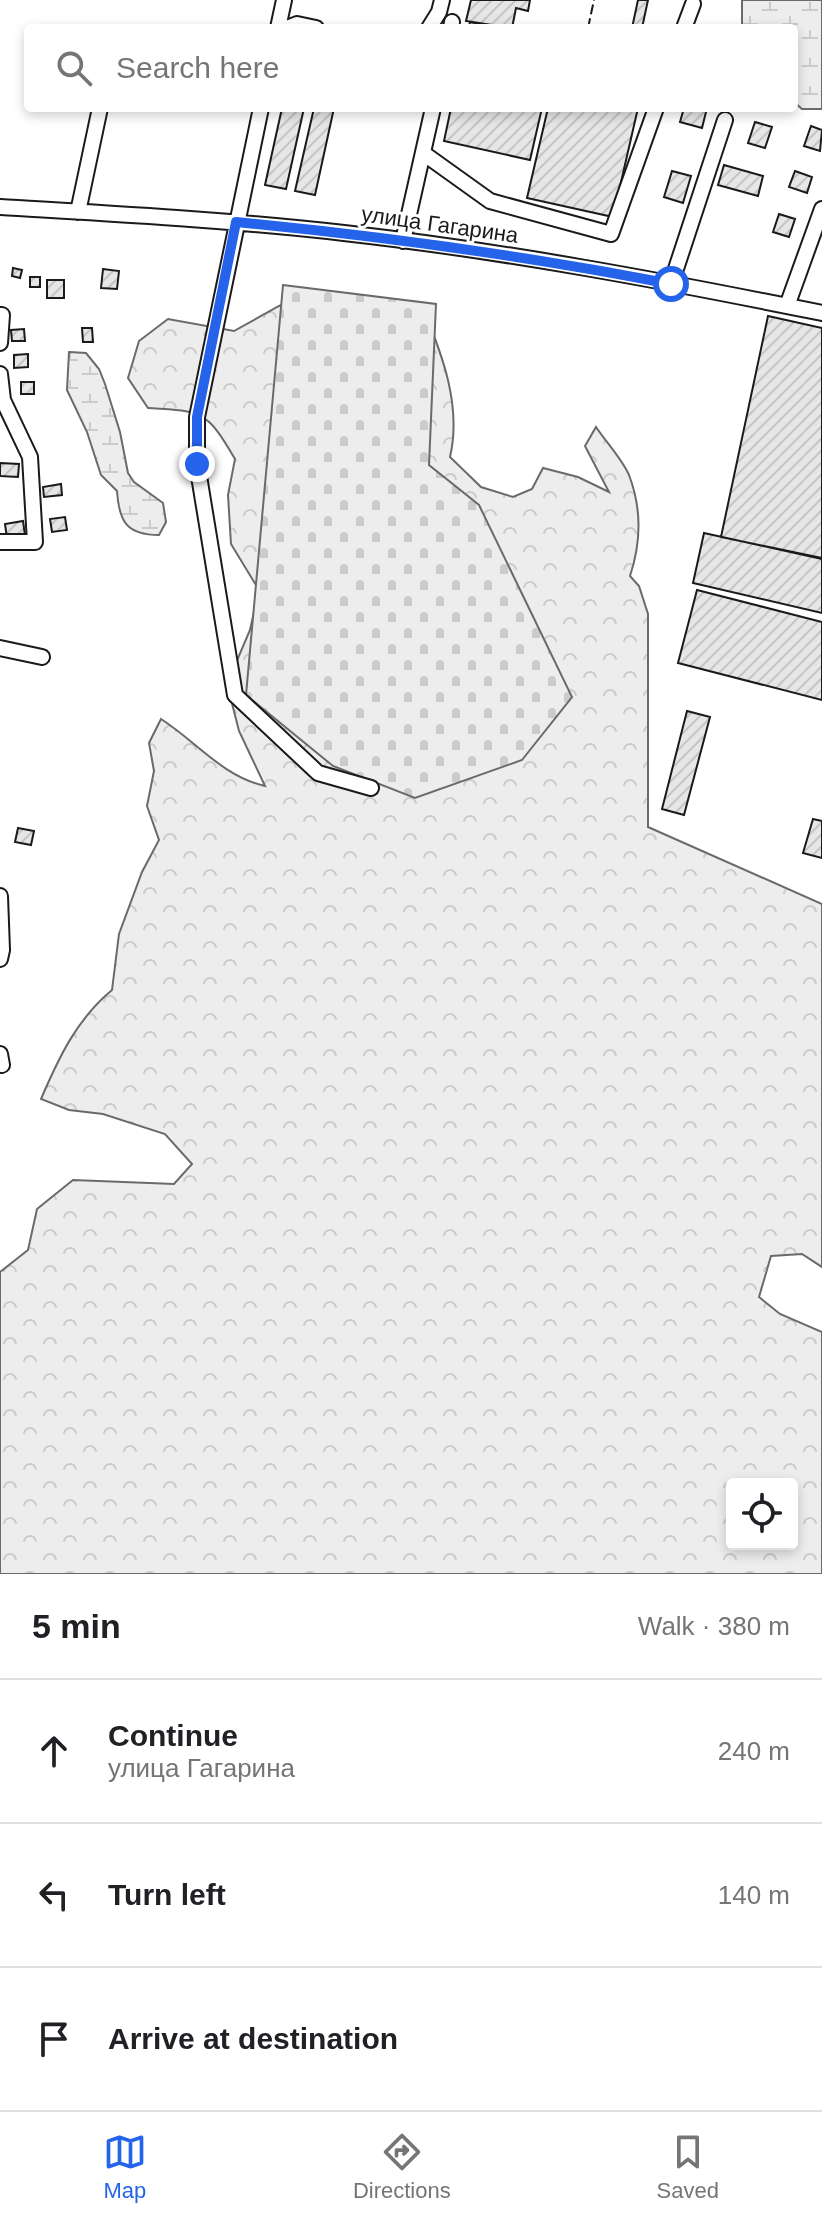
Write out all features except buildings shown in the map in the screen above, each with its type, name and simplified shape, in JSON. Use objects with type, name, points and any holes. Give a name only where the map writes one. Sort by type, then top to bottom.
[{"type":"street","points":[[279,24],[284,0]]},
{"type":"street","points":[[432,24],[442,0]]},
{"type":"street","points":[[686,24],[693,4]]},
{"type":"street","points":[[78,212],[99,112]]},
{"type":"street","points":[[260,112],[197,417],[197,464],[235,695],[318,773],[371,788]]},
{"type":"street","points":[[403,241],[432,112]]},
{"type":"street","points":[[423,153],[490,201],[611,234],[655,112]]},
{"type":"street","points":[[671,284],[725,120]]},
{"type":"street","name":"улица Гагарина","points":[[0,207],[236,222],[403,241],[553,261],[822,313]]},
{"type":"street","points":[[787,306],[822,209]]},
{"type":"street","points":[[0,315],[0,343]]},
{"type":"street","points":[[0,374],[3,400],[30,457],[35,542],[0,542]]},
{"type":"street","points":[[0,648],[42,657]]},
{"type":"street","points":[[0,896],[0,959]]},
{"type":"green space","points":[[742,0],[822,0],[822,109],[802,109],[798,106],[798,24],[742,24]]},
{"type":"green space","points":[[283,285],[436,304],[429,465],[479,505],[572,697],[522,760],[415,798],[333,766],[246,695]]},
{"type":"green space","points":[[315,292],[353,294],[423,308],[443,362],[452,400],[454,419],[450,457],[481,487],[513,497],[532,489],[543,468],[578,477],[609,492],[585,446],[596,427],[629,475],[638,513],[638,539],[630,576],[639,586],[648,614],[648,827],[822,904],[822,1267],[802,1254],[771,1256],[759,1297],[780,1314],[822,1332],[822,1574],[0,1574],[0,1272],[28,1250],[37,1209],[73,1180],[174,1184],[192,1164],[165,1134],[103,1114],[69,1110],[41,1099],[70,1040],[89,1013],[112,990],[119,934],[142,872],[159,840],[147,806],[154,771],[149,743],[161,719],[236,775],[265,786],[239,731],[227,684],[250,630],[259,590],[231,544],[228,495],[235,459],[210,423],[181,410],[148,408],[128,378],[139,341],[168,319],[234,331],[279,306]]},
{"type":"green space","points":[[69,352],[86,353],[99,369],[120,432],[128,473],[134,482],[163,503],[166,522],[159,535],[139,532],[127,525],[120,511],[117,491],[101,475],[87,432],[67,390]]},
{"type":"fence","points":[[589,24],[594,0]]},
{"type":"route","points":[[197,464],[197,417],[236,222],[346,233],[553,261],[671,284]]}]
